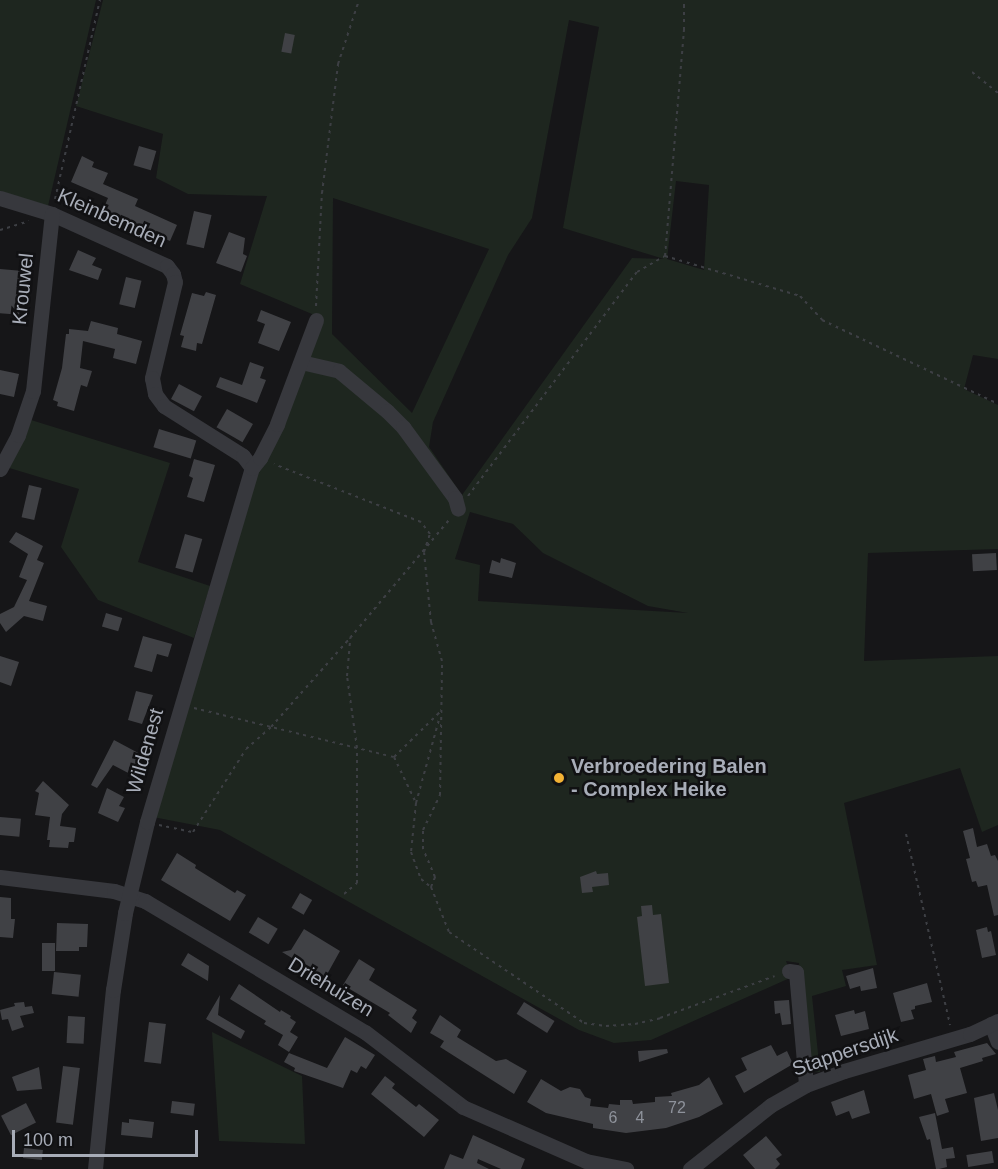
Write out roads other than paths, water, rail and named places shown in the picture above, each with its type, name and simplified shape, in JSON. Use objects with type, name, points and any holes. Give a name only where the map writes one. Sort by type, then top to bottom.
[{"type":"street","name":"Kleinbemden","points":[[0,198],[52,214],[167,266],[175,282],[152,378],[155,394],[164,406],[256,463]]},
{"type":"street","name":"Krouwel","points":[[0,469],[3,452],[18,435],[29,405],[35,378],[52,214]]},
{"type":"street","name":"Wildenest","points":[[95,1169],[113,990],[129,894],[147,822],[180,704],[256,463],[301,362],[316,321]]},
{"type":"street","points":[[301,362],[339,371],[387,411],[403,428],[455,498],[458,509]]},
{"type":"street","name":"Driehuizen","points":[[0,878],[100,888],[129,894],[145,901],[365,1032],[463,1107],[586,1161],[626,1169]]},
{"type":"street","points":[[789,970],[796,972],[806,1085]]},
{"type":"street","points":[[995,1023],[998,1042]]},
{"type":"street","name":"Stappersdijk","points":[[690,1169],[771,1105],[806,1085],[844,1071],[952,1040],[995,1023]]},
{"type":"place","name":"Verbroedering Balen - Complex Heike","points":[[559,778]]}]
